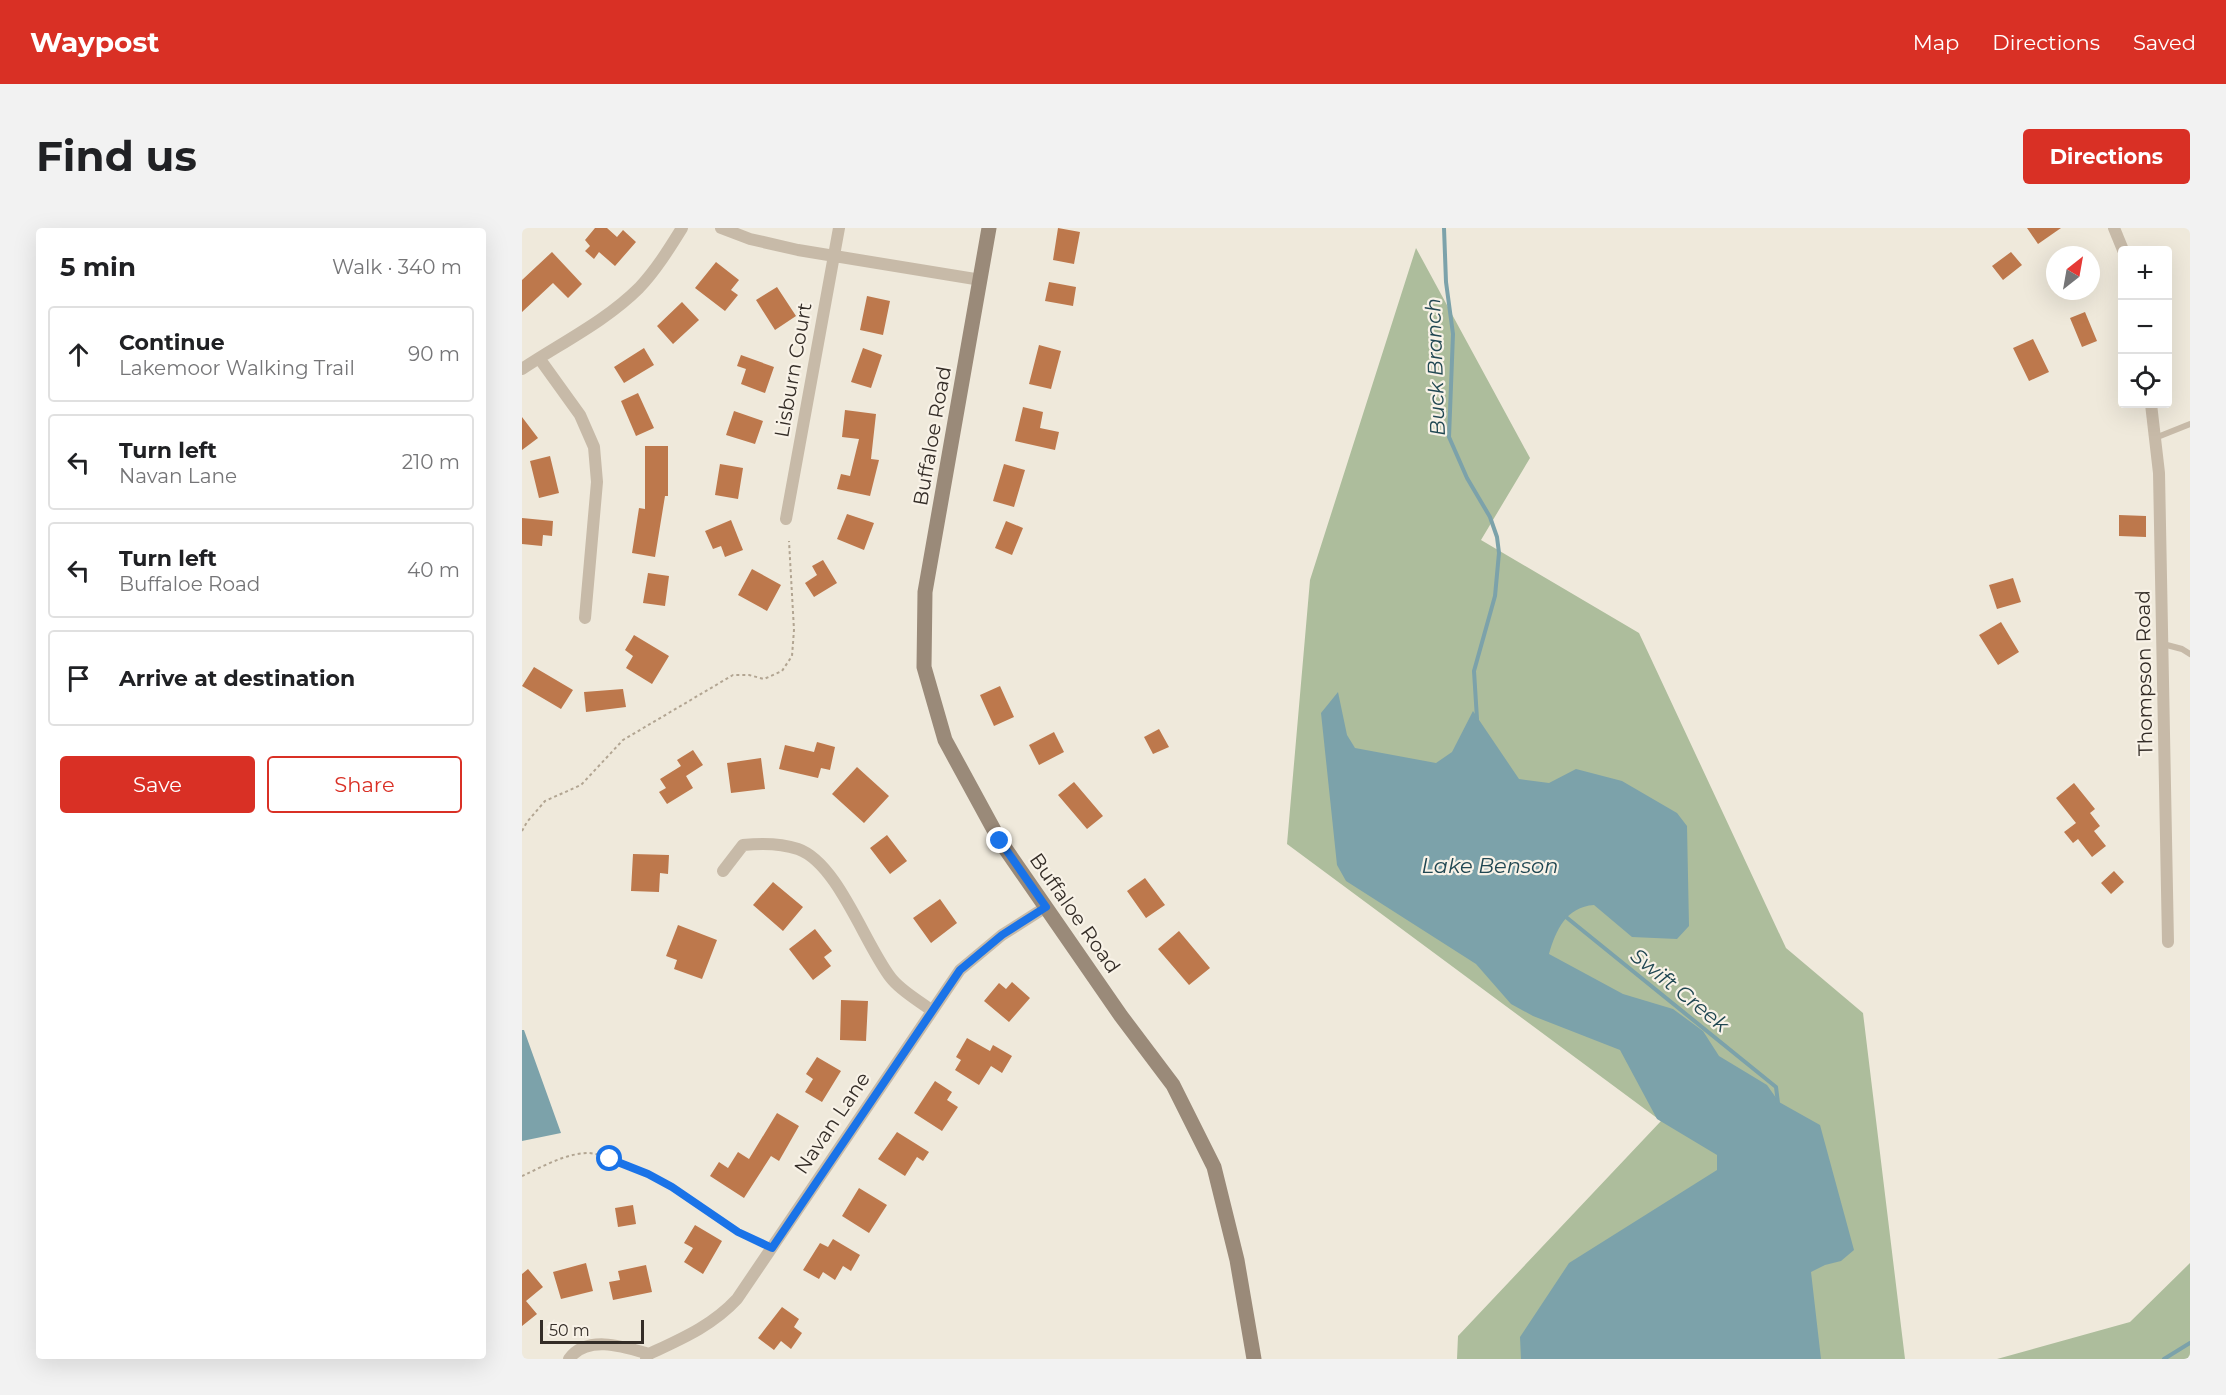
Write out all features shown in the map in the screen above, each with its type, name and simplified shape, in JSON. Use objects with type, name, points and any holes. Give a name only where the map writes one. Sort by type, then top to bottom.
[{"type":"street","points":[[522,369],[626,300],[655,270],[682,228]]},
{"type":"street","points":[[721,228],[774,245],[981,280]]},
{"type":"street","name":"Lisburn Court","points":[[786,519],[838,228]]},
{"type":"street","name":"Buffaloe Road","points":[[989,228],[925,592],[924,667],[945,740],[1000,841],[1120,1016],[1173,1085],[1214,1167],[1237,1260],[1254,1359]]},
{"type":"street","points":[[2114,228],[2121,246]]},
{"type":"street","points":[[539,358],[580,415],[594,447],[597,482],[585,618]]},
{"type":"street","name":"Thompson Road","points":[[2152,408],[2159,473],[2168,942]]},
{"type":"street","points":[[723,871],[743,845],[766,843],[800,849],[828,871],[877,959],[893,981],[931,1010]]},
{"type":"street","name":"Navan Lane","points":[[569,1359],[580,1349],[599,1345],[626,1348],[647,1357],[703,1328],[728,1310],[746,1288],[960,970],[1002,935],[1046,907]]},
{"type":"lane","points":[[2156,438],[2190,424]]},
{"type":"lane","points":[[2163,644],[2182,649],[2190,654]]},
{"type":"path","points":[[522,831],[545,801],[581,785],[623,740],[645,726],[734,675],[749,675],[764,679],[782,671],[792,656],[794,630],[789,541]]},
{"type":"path","points":[[522,1176],[550,1162],[586,1153],[599,1155],[656,1178],[738,1232],[772,1248]]},
{"type":"green space","points":[[1416,248],[1530,458],[1481,540],[1639,633],[1786,948],[1863,1013],[1905,1359],[1457,1359],[1458,1336],[1661,1121],[1287,844],[1310,580]]},
{"type":"green space","points":[[2190,1263],[2190,1359],[1997,1359],[2130,1322]]},
{"type":"water","name":"Lake Benson","points":[[1338,692],[1347,735],[1355,748],[1436,763],[1452,752],[1473,711],[1519,779],[1549,783],[1576,769],[1622,781],[1677,813],[1687,826],[1689,926],[1677,939],[1632,937],[1594,905],[1576,910],[1569,915],[1559,928],[1549,954],[1623,994],[1673,1009],[1703,1031],[1719,1056],[1767,1085],[1779,1102],[1820,1125],[1854,1250],[1841,1261],[1811,1272],[1821,1359],[1521,1359],[1520,1337],[1569,1263],[1717,1170],[1717,1155],[1657,1119],[1620,1050],[1533,1016],[1511,1004],[1476,964],[1346,881],[1337,865],[1321,713]]},
{"type":"water","points":[[522,1030],[524,1030],[561,1133],[522,1141]]},
{"type":"building","points":[[595,228],[607,228],[617,237],[623,230],[636,242],[615,266],[599,252],[594,259],[585,251],[590,246],[585,240]]},
{"type":"building","points":[[1058,228],[1080,232],[1074,264],[1053,260]]},
{"type":"building","points":[[2027,228],[2061,228],[2038,244]]},
{"type":"building","points":[[552,252],[582,284],[568,298],[553,283],[522,312],[522,280]]},
{"type":"building","points":[[2011,252],[2022,265],[2003,280],[1992,266]]},
{"type":"building","points":[[716,262],[739,280],[731,290],[738,295],[725,311],[695,288]]},
{"type":"building","points":[[1049,282],[1076,287],[1073,306],[1045,301]]},
{"type":"building","points":[[777,287],[796,316],[775,330],[756,300]]},
{"type":"building","points":[[867,296],[890,301],[883,335],[860,330]]},
{"type":"building","points":[[682,302],[699,320],[673,344],[657,326]]},
{"type":"building","points":[[2085,312],[2097,341],[2082,347],[2070,318]]},
{"type":"building","points":[[2033,339],[2049,372],[2029,381],[2013,348]]},
{"type":"building","points":[[1039,345],[1061,351],[1051,389],[1029,384]]},
{"type":"building","points":[[644,348],[654,365],[624,383],[614,367]]},
{"type":"building","points":[[863,348],[882,355],[871,388],[851,382]]},
{"type":"building","points":[[741,355],[774,367],[765,393],[741,384],[746,369],[737,366]]},
{"type":"building","points":[[638,393],[654,428],[636,436],[621,401]]},
{"type":"building","points":[[1023,407],[1043,412],[1040,428],[1059,432],[1055,450],[1015,441]]},
{"type":"building","points":[[845,410],[876,414],[871,459],[879,460],[870,496],[837,489],[841,474],[850,476],[859,439],[842,437]]},
{"type":"building","points":[[734,411],[763,421],[755,444],[726,435]]},
{"type":"building","points":[[522,417],[538,438],[522,450]]},
{"type":"building","points":[[645,446],[668,446],[668,496],[665,496],[655,557],[632,553],[639,508],[645,509]]},
{"type":"building","points":[[550,456],[559,493],[539,498],[530,461]]},
{"type":"building","points":[[720,464],[743,468],[738,499],[715,495]]},
{"type":"building","points":[[1004,464],[1025,470],[1014,507],[993,501]]},
{"type":"building","points":[[847,514],[874,523],[864,550],[837,539]]},
{"type":"building","points":[[2119,515],[2146,516],[2146,537],[2119,536]]},
{"type":"building","points":[[522,518],[553,521],[552,536],[543,535],[542,546],[522,544]]},
{"type":"building","points":[[731,520],[743,550],[725,557],[721,546],[713,549],[705,531]]},
{"type":"building","points":[[1006,521],[1023,528],[1012,555],[995,548]]},
{"type":"building","points":[[823,560],[837,583],[814,597],[805,583],[817,575],[812,566]]},
{"type":"building","points":[[752,569],[781,585],[767,611],[738,595]]},
{"type":"building","points":[[648,573],[669,576],[665,606],[643,603]]},
{"type":"building","points":[[2013,578],[2021,602],[1997,609],[1989,585]]},
{"type":"building","points":[[2001,622],[2019,652],[1998,665],[1979,635]]},
{"type":"building","points":[[634,635],[669,656],[652,684],[626,668],[633,656],[625,650]]},
{"type":"building","points":[[534,667],[573,690],[561,709],[522,686]]},
{"type":"building","points":[[1000,686],[1014,717],[994,726],[980,695]]},
{"type":"building","points":[[623,689],[626,707],[586,712],[584,692]]},
{"type":"building","points":[[1159,729],[1169,747],[1153,754],[1144,737]]},
{"type":"building","points":[[1054,732],[1064,752],[1039,765],[1029,745]]},
{"type":"building","points":[[817,742],[835,747],[830,770],[821,768],[818,778],[779,769],[785,745],[814,752]]},
{"type":"building","points":[[693,750],[703,765],[686,776],[693,788],[667,804],[659,792],[666,788],[660,779],[681,766],[677,760]]},
{"type":"building","points":[[761,758],[765,789],[731,793],[727,763]]},
{"type":"building","points":[[857,767],[889,796],[864,823],[832,794]]},
{"type":"building","points":[[1074,782],[1103,816],[1087,829],[1058,795]]},
{"type":"building","points":[[2074,783],[2095,809],[2090,813],[2100,826],[2094,831],[2106,846],[2092,857],[2078,839],[2073,843],[2064,832],[2076,823],[2056,798]]},
{"type":"building","points":[[887,835],[907,861],[890,874],[870,848]]},
{"type":"building","points":[[633,854],[669,855],[668,874],[660,873],[659,892],[631,891]]},
{"type":"building","points":[[2114,871],[2124,882],[2111,894],[2101,883]]},
{"type":"building","points":[[1145,878],[1165,905],[1146,918],[1127,891]]},
{"type":"building","points":[[773,882],[803,907],[783,931],[753,905]]},
{"type":"building","points":[[940,899],[957,923],[931,943],[913,918]]},
{"type":"building","points":[[678,925],[717,940],[702,979],[674,969],[677,960],[666,956]]},
{"type":"building","points":[[815,929],[832,951],[824,957],[831,966],[813,980],[789,949]]},
{"type":"building","points":[[1179,931],[1210,968],[1189,985],[1158,949]]},
{"type":"building","points":[[1012,982],[1030,998],[1009,1022],[984,1001],[999,983],[1006,989]]},
{"type":"building","points":[[841,1000],[868,1001],[866,1041],[840,1040]]},
{"type":"building","points":[[967,1038],[990,1051],[993,1045],[1012,1056],[1002,1073],[991,1066],[979,1085],[955,1070],[961,1060],[956,1057]]},
{"type":"building","points":[[817,1057],[841,1071],[822,1102],[805,1092],[813,1079],[806,1074]]},
{"type":"building","points":[[935,1081],[952,1092],[947,1100],[958,1107],[942,1131],[914,1113]]},
{"type":"building","points":[[777,1113],[799,1126],[779,1161],[771,1156],[744,1198],[710,1176],[719,1162],[728,1168],[738,1152],[749,1159]]},
{"type":"building","points":[[897,1132],[929,1152],[923,1161],[917,1157],[905,1176],[878,1159]]},
{"type":"building","points":[[859,1188],[887,1205],[869,1233],[842,1216]]},
{"type":"building","points":[[633,1205],[636,1224],[618,1227],[615,1208]]},
{"type":"building","points":[[695,1225],[722,1241],[703,1274],[684,1262],[693,1248],[684,1243]]},
{"type":"building","points":[[833,1239],[860,1255],[851,1271],[843,1266],[835,1280],[823,1272],[819,1279],[803,1270],[820,1243],[828,1247]]},
{"type":"building","points":[[586,1263],[593,1291],[561,1299],[553,1272]]},
{"type":"building","points":[[646,1265],[652,1292],[613,1300],[609,1282],[620,1280],[618,1271]]},
{"type":"building","points":[[528,1269],[543,1287],[526,1301],[537,1314],[522,1326],[522,1274]]},
{"type":"building","points":[[782,1307],[799,1319],[794,1327],[802,1333],[791,1349],[781,1341],[774,1350],[758,1338]]},
{"type":"waterway","name":"Buck Branch","points":[[1444,228],[1446,282],[1453,334],[1449,437],[1467,478],[1490,517],[1497,537],[1499,553],[1495,596],[1474,671],[1477,719]]},
{"type":"waterway","name":"Swift Creek","points":[[1566,917],[1776,1087],[1778,1103]]},
{"type":"waterway","name":"Swift Creek","points":[[2164,1359],[2190,1343]]},
{"type":"route","points":[[610,1159],[648,1174],[672,1187],[738,1232],[772,1248],[960,970],[1002,935],[1046,907],[1000,841]]}]
